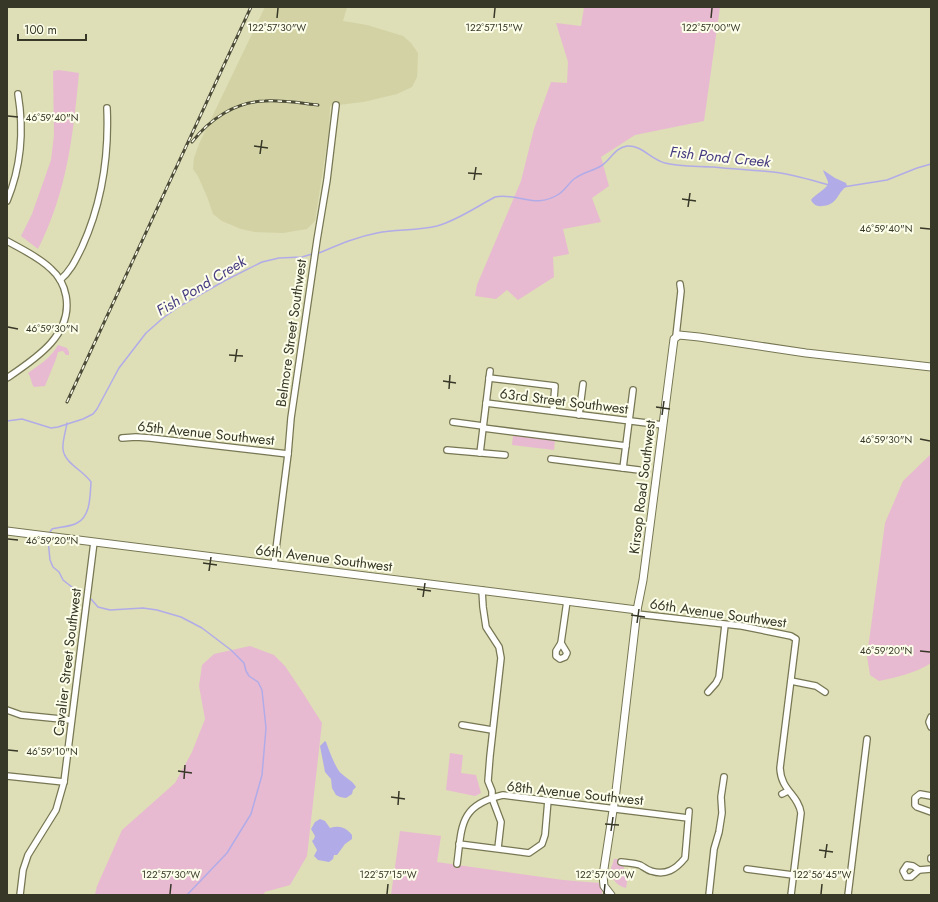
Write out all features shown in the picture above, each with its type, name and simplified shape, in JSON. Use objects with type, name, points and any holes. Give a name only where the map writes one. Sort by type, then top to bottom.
[{"type":"street","points":[[7,201],[15,178],[20,146],[21,117],[18,94]]},
{"type":"street","name":"Belmore Street Southwest","points":[[274,564],[288,454],[290,418],[327,180],[336,105]]},
{"type":"street","points":[[60,280],[68,272],[77,257],[97,203],[106,156],[107,108]]},
{"type":"street","points":[[7,241],[48,266],[60,280],[65,292],[67,309],[66,318],[60,332],[54,340],[33,359],[7,378]]},
{"type":"street","points":[[680,284],[681,291],[676,336],[699,337],[806,353],[931,367]]},
{"type":"street","name":"Kirsop Road Southwest","points":[[610,895],[606,890],[603,881],[673,341],[676,336]]},
{"type":"street","points":[[480,453],[490,371]]},
{"type":"street","points":[[489,378],[555,386],[553,412]]},
{"type":"street","points":[[579,415],[583,384]]},
{"type":"street","points":[[623,468],[633,390]]},
{"type":"street","name":"63rd Street Southwest","points":[[486,403],[663,425]]},
{"type":"street","points":[[452,422],[626,446]]},
{"type":"street","name":"65th Avenue Southwest","points":[[122,438],[150,438],[288,454]]},
{"type":"street","points":[[447,450],[505,454]]},
{"type":"street","points":[[551,459],[639,470]]},
{"type":"street","name":"66th Avenue Southwest","points":[[7,531],[482,590],[567,601],[725,625],[742,626],[796,638],[791,681]]},
{"type":"street","name":"Cavalier Street Southwest","points":[[20,895],[23,870],[28,855],[56,810],[64,782],[94,542]]},
{"type":"street","points":[[482,590],[486,627],[499,647],[501,658],[492,730],[488,781],[492,791],[492,798],[501,822],[498,848]]},
{"type":"street","points":[[562,643],[567,601]]},
{"type":"street","points":[[708,692],[719,677],[725,625]]},
{"type":"street","points":[[791,895],[801,813],[799,805],[785,793],[780,768],[791,681],[816,686],[825,692]]},
{"type":"street","points":[[7,710],[21,715],[71,720]]},
{"type":"street","points":[[931,717],[929,722],[931,727]]},
{"type":"street","points":[[462,725],[492,730]]},
{"type":"street","points":[[848,895],[867,739]]},
{"type":"street","points":[[7,776],[64,782]]},
{"type":"street","points":[[709,895],[714,849],[722,813],[721,797],[724,777]]},
{"type":"street","points":[[931,796],[920,794],[915,801],[917,807],[931,812]]},
{"type":"street","name":"68th Avenue Southwest","points":[[457,864],[464,820],[472,808],[492,798],[503,795],[688,818]]},
{"type":"street","points":[[459,844],[529,852],[542,844],[545,835],[548,800]]},
{"type":"street","points":[[621,862],[639,865],[652,872],[668,872],[680,865],[685,858],[689,811]]},
{"type":"street","points":[[747,869],[793,875]]},
{"type":"street","points":[[919,870],[931,869]]},
{"type":"shaded area","points":[[265,7],[347,7],[343,21],[367,25],[403,36],[411,43],[418,53],[417,77],[412,87],[397,94],[363,102],[330,106],[329,130],[315,221],[307,229],[283,233],[255,232],[241,229],[222,221],[213,214],[198,176],[193,169],[194,158],[199,144]]},
{"type":"shaded area","points":[[584,7],[720,7],[704,121],[635,135],[601,157],[609,186],[592,198],[601,222],[563,229],[569,254],[553,257],[554,277],[518,300],[507,290],[496,299],[475,296],[477,285],[521,181],[534,129],[551,82],[567,83],[568,62],[556,23],[581,26]]},
{"type":"shaded area","points":[[59,70],[79,73],[74,119],[62,185],[56,206],[38,249],[21,236],[32,214],[51,160],[54,135],[53,71]]},
{"type":"shaded area","points":[[823,170],[846,183],[847,186],[831,204],[818,206],[811,200],[828,184],[828,180]]},
{"type":"shaded area","points":[[58,345],[67,348],[69,355],[66,355],[63,351],[58,352],[45,386],[34,387],[28,373],[48,357]]},
{"type":"shaded area","points":[[513,435],[555,440],[554,450],[512,445]]},
{"type":"shaded area","points":[[930,455],[931,663],[913,672],[879,681],[870,675],[867,656],[885,523],[903,481]]},
{"type":"shaded area","points":[[250,646],[274,655],[285,666],[322,723],[307,856],[290,885],[265,892],[263,895],[95,895],[97,886],[122,830],[175,783],[192,752],[205,719],[199,686],[202,665],[214,654]]},
{"type":"shaded area","points":[[325,741],[337,768],[356,787],[352,794],[346,798],[336,795],[332,788],[331,779],[325,772],[320,746]]},
{"type":"shaded area","points":[[450,753],[463,755],[461,773],[476,775],[481,793],[475,796],[446,790]]},
{"type":"shaded area","points":[[320,819],[325,821],[330,828],[342,827],[352,835],[352,839],[345,844],[337,855],[334,855],[333,859],[329,862],[318,860],[314,856],[317,850],[312,841],[315,836],[311,829],[315,822]]},
{"type":"shaded area","points":[[400,831],[441,836],[437,862],[563,880],[599,883],[602,895],[391,895]]},
{"type":"shaded area","points":[[614,859],[619,859],[618,864],[624,867],[624,871],[629,872],[626,888],[617,883],[613,878],[611,868]]},
{"type":"waterway","name":"Fish Pond Creek","points":[[319,253],[369,235],[437,226],[460,217],[495,197],[503,196],[534,201],[550,199],[559,194],[577,177],[601,166],[619,149],[627,146],[632,146],[642,150],[655,159],[665,163],[683,166],[766,171],[801,177],[829,185]]},
{"type":"waterway","name":"Fish Pond Creek","points":[[843,187],[887,180],[931,164]]},
{"type":"waterway","name":"Fish Pond Creek","points":[[7,421],[22,419],[51,428],[83,419],[93,414],[119,368],[146,333],[163,318],[180,306],[262,262],[279,258],[302,257],[312,254]]},
{"type":"waterway","points":[[50,532],[52,529],[71,525],[82,520],[89,505],[90,499],[91,482],[84,474],[70,463],[64,454],[63,443],[67,423]]},
{"type":"waterway","points":[[48,540],[50,560],[53,567],[59,572],[63,580],[82,595]]},
{"type":"waterway","points":[[91,599],[98,607],[110,610],[143,608],[157,610],[181,617],[202,628],[231,650],[244,663],[249,676],[258,682],[262,690],[266,728],[262,775],[251,814],[227,853],[187,895]]},
{"type":"railway","points":[[67,402],[251,7]]},
{"type":"railway","points":[[192,142],[215,119],[233,108],[243,105],[254,102],[271,101],[318,105]]}]
